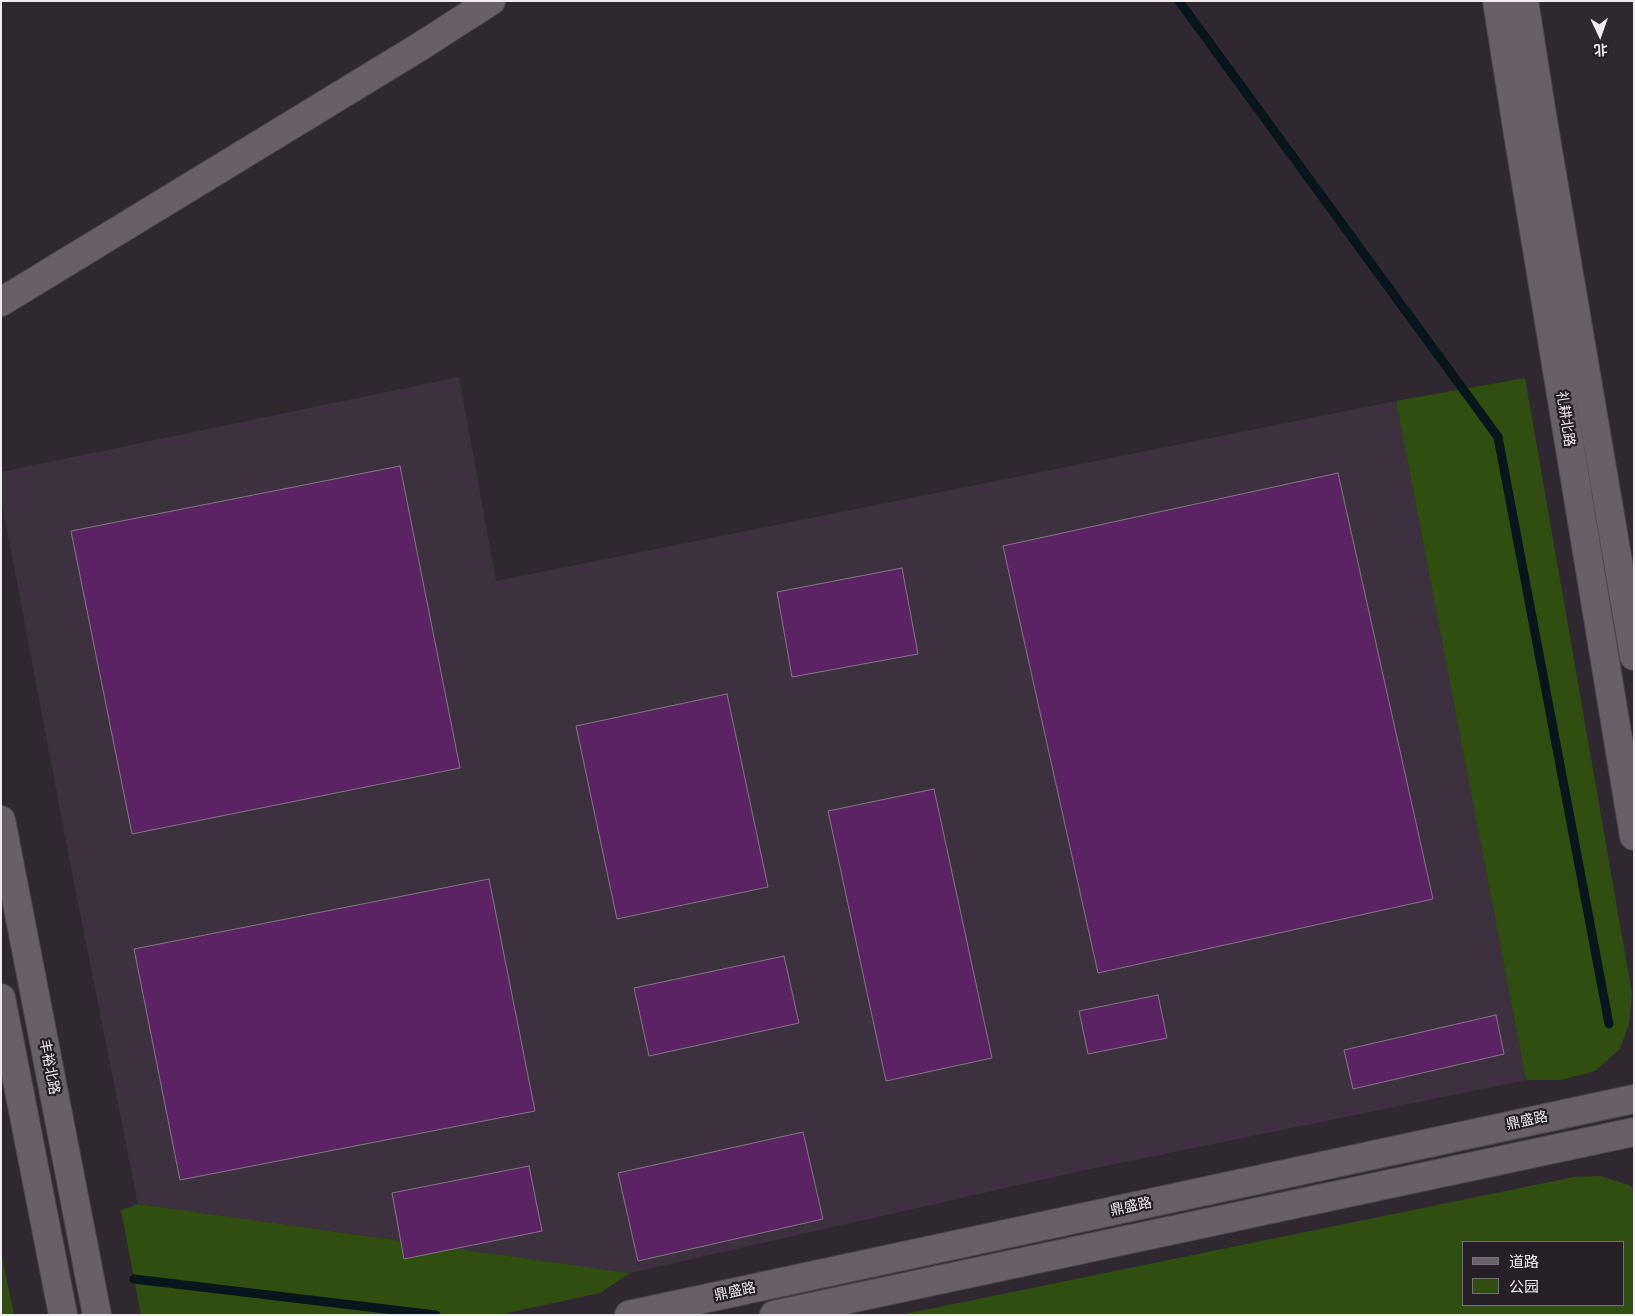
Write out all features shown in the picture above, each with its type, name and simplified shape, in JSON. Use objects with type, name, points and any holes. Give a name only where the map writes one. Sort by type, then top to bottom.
[{"type":"main road","points":[[1,302],[421,46],[491,1]]},
{"type":"main road","name":"礼耕北路","points":[[1497,1],[1522,164],[1634,836]]},
{"type":"main road","name":"礼耕北路","points":[[1524,1],[1634,656]]},
{"type":"main road","name":"丰裕北路","points":[[1,820],[97,1315]]},
{"type":"main road","points":[[1,998],[63,1315]]},
{"type":"main road","name":"鼎盛路","points":[[629,1315],[1634,1099]]},
{"type":"main road","points":[[774,1315],[1634,1132]]},
{"type":"shaded area","points":[[459,377],[496,581],[1396,401],[1526,1080],[1076,1172],[630,1273],[138,1204],[73,878],[1,498],[1,472]]},
{"type":"green space","points":[[1525,378],[1632,994],[1629,1024],[1620,1049],[1595,1071],[1561,1080],[1526,1080],[1396,401]]},
{"type":"green space","points":[[1600,1176],[1629,1185],[1634,1189],[1634,1315],[900,1315],[1574,1177]]},
{"type":"green space","points":[[138,1204],[630,1273],[600,1293],[498,1315],[141,1315],[121,1210]]},
{"type":"green space","points":[[1,1253],[14,1315],[1,1315]]},
{"type":"building","points":[[400,466],[460,768],[132,834],[71,531]]},
{"type":"building","points":[[1338,473],[1433,899],[1098,973],[1003,546]]},
{"type":"building","points":[[902,568],[918,654],[792,677],[777,592]]},
{"type":"building","points":[[727,694],[768,887],[617,919],[576,726]]},
{"type":"building","points":[[934,789],[992,1058],[886,1081],[828,811]]},
{"type":"building","points":[[489,879],[535,1111],[180,1180],[134,949]]},
{"type":"building","points":[[784,956],[799,1023],[649,1056],[634,988]]},
{"type":"building","points":[[1158,995],[1167,1038],[1088,1054],[1079,1011]]},
{"type":"building","points":[[1496,1015],[1504,1054],[1353,1089],[1344,1050]]},
{"type":"building","points":[[803,1132],[823,1219],[638,1261],[618,1173]]},
{"type":"building","points":[[529,1166],[542,1231],[404,1259],[392,1193]]},
{"type":"waterway","points":[[1179,1],[1498,437],[1609,1024]]},
{"type":"waterway","points":[[134,1279],[436,1315]]}]
